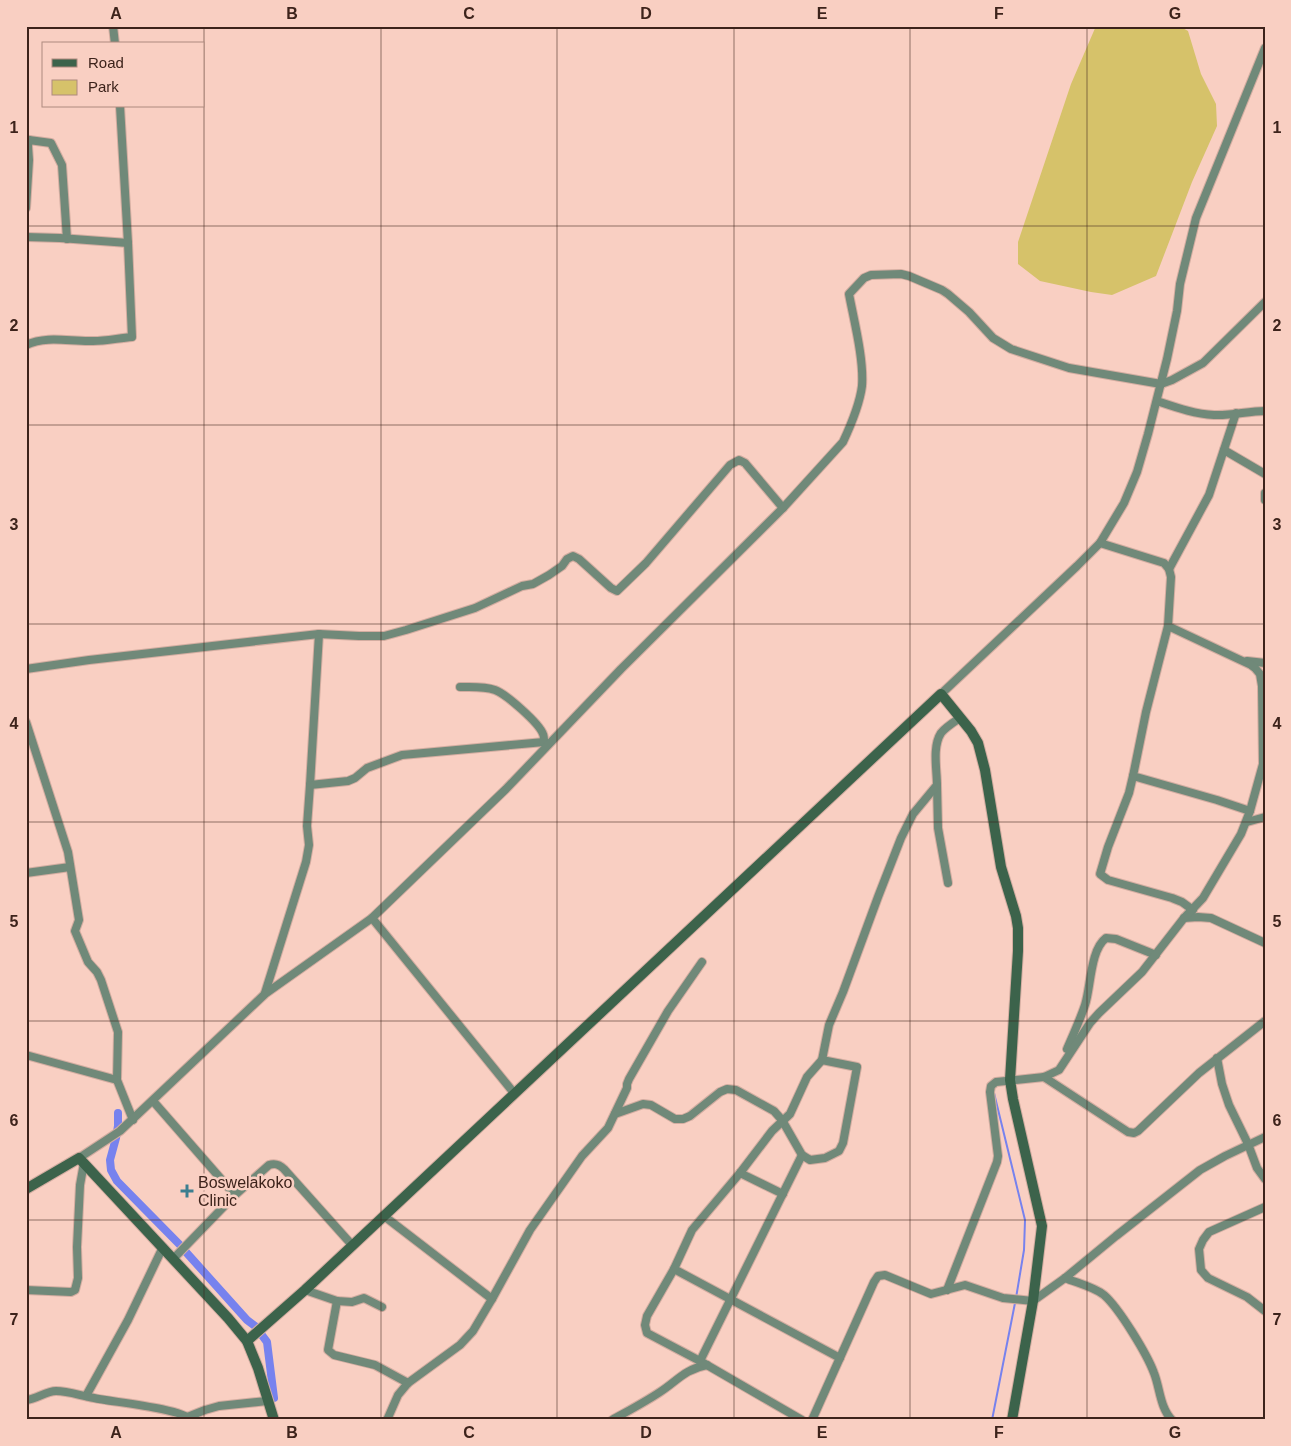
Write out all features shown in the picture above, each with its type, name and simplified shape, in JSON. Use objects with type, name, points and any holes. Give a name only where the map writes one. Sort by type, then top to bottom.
[{"type":"street","points":[[113,26],[115,42]]},
{"type":"street","points":[[250,1339],[305,1290],[1062,581],[1100,542],[1124,503],[1137,472],[1161,384],[1177,311],[1180,284],[1196,218],[1265,48]]},
{"type":"street","points":[[26,345],[45,340],[92,341],[132,337],[120,108]]},
{"type":"street","points":[[26,208],[28,140],[51,143],[62,165],[67,239]]},
{"type":"street","points":[[26,237],[128,243]]},
{"type":"street","points":[[26,1189],[82,1160],[120,1132],[265,994],[372,918],[506,789],[546,743],[783,508],[844,442],[850,429],[862,389],[862,371],[849,294],[864,278],[871,275],[901,274],[942,290],[969,312],[992,338],[1011,349],[1069,368],[1161,384],[1203,363],[1265,302]]},
{"type":"street","points":[[1156,401],[1203,414],[1221,415],[1265,411]]},
{"type":"street","points":[[1169,569],[1209,495],[1236,413]]},
{"type":"street","points":[[1224,450],[1265,474]]},
{"type":"street","points":[[26,669],[319,634],[384,636],[475,608],[522,586],[533,584],[549,576],[562,566],[567,559],[573,556],[617,591],[646,563],[730,465],[738,460],[745,463],[783,508]]},
{"type":"street","points":[[1265,493],[1265,500]]},
{"type":"street","points":[[1100,542],[1158,560],[1169,569],[1171,577],[1168,626],[1146,712],[1133,776],[1100,874],[1108,880],[1172,898],[1193,910]]},
{"type":"street","points":[[947,1290],[997,1162],[991,1086],[996,1082],[1044,1077],[1059,1070],[1090,1023],[1134,980],[1184,918],[1203,898],[1247,822],[1264,763],[1260,674],[1256,668],[1241,660],[1168,626]]},
{"type":"street","points":[[265,994],[306,862],[309,846],[307,826],[319,634]]},
{"type":"street","points":[[1241,660],[1265,662]]},
{"type":"street","points":[[460,687],[486,688],[500,692],[536,723],[544,735],[546,743]]},
{"type":"street","points":[[941,694],[978,742],[982,755],[1001,867],[1018,928],[1010,1080],[1042,1226],[1033,1301],[1012,1420]]},
{"type":"street","points":[[948,883],[938,828],[936,745],[945,729],[960,718]]},
{"type":"street","points":[[26,722],[68,852],[79,920],[75,931],[88,962],[98,972],[118,1032],[117,1080],[133,1120]]},
{"type":"street","points":[[310,785],[348,781],[368,768],[402,755],[546,743]]},
{"type":"street","points":[[1133,776],[1217,800],[1250,812]]},
{"type":"street","points":[[802,1420],[647,1332],[645,1325],[647,1316],[674,1269],[692,1230],[740,1173],[772,1131],[790,1114],[807,1076],[822,1060],[829,1025],[901,838],[913,814],[937,785]]},
{"type":"street","points":[[1247,822],[1265,817]]},
{"type":"street","points":[[26,873],[70,866]]},
{"type":"street","points":[[372,918],[514,1093]]},
{"type":"street","points":[[1184,918],[1210,918],[1265,943]]},
{"type":"street","points":[[1059,1070],[1085,1005],[1096,953],[1102,941],[1106,938],[1116,939],[1156,955]]},
{"type":"street","points":[[387,1420],[398,1395],[408,1383],[460,1346],[473,1331],[530,1230],[582,1156],[608,1128],[627,1088],[629,1079],[668,1011],[702,962]]},
{"type":"street","points":[[1044,1077],[1128,1132],[1134,1133],[1217,1058],[1265,1021]]},
{"type":"street","points":[[26,1054],[117,1080]]},
{"type":"street","points":[[1217,1058],[1229,1106],[1248,1144],[1257,1168],[1265,1180]]},
{"type":"street","points":[[614,1114],[643,1104],[651,1105],[675,1119],[683,1119],[690,1116],[720,1092],[727,1089],[736,1090],[774,1111],[782,1120],[802,1155],[810,1160],[825,1158],[839,1152],[844,1143],[857,1067],[822,1060]]},
{"type":"street","points":[[153,1101],[235,1195]]},
{"type":"street","points":[[812,1420],[878,1276],[885,1275],[930,1294],[965,1285],[1003,1298],[1033,1301],[1065,1278],[1193,1175],[1248,1144],[1265,1137]]},
{"type":"street","points":[[700,1361],[802,1155]]},
{"type":"street","points":[[82,1160],[228,1318],[250,1339],[274,1420]]},
{"type":"street","points":[[26,1290],[71,1292],[77,1286],[77,1247],[82,1160]]},
{"type":"street","points":[[174,1258],[235,1195],[269,1165],[274,1164],[278,1164],[284,1169],[352,1245]]},
{"type":"street","points":[[740,1173],[783,1194]]},
{"type":"street","points":[[1265,1207],[1209,1232],[1203,1240],[1199,1259],[1201,1270],[1208,1278],[1247,1297],[1265,1311]]},
{"type":"street","points":[[384,1216],[492,1299]]},
{"type":"street","points":[[86,1396],[128,1320],[163,1248]]},
{"type":"street","points":[[674,1269],[840,1358]]},
{"type":"street","points":[[1065,1278],[1103,1294],[1113,1304],[1154,1372],[1164,1406],[1172,1420]]},
{"type":"street","points":[[305,1290],[336,1301],[349,1302],[364,1298],[382,1307]]},
{"type":"street","points":[[336,1301],[328,1350],[334,1355],[379,1367],[408,1383]]},
{"type":"street","points":[[685,1353],[688,1372]]},
{"type":"street","points":[[612,1420],[662,1391],[696,1367],[707,1365]]},
{"type":"street","points":[[26,1400],[36,1399],[55,1391],[148,1406],[190,1418]]},
{"type":"street","points":[[180,1420],[219,1406],[267,1401]]},
{"type":"green space","points":[[1096,26],[1179,26],[1188,31],[1201,74],[1216,104],[1217,126],[1192,182],[1156,276],[1112,295],[1040,281],[1018,264],[1018,242],[1071,84]]},
{"type":"waterway","points":[[994,1093],[1025,1220],[1024,1250],[1016,1298]]},
{"type":"waterway","points":[[118,1113],[116,1138],[110,1160],[111,1170],[117,1181],[181,1246]]},
{"type":"waterway","points":[[185,1251],[247,1320],[255,1326],[267,1342],[274,1398]]},
{"type":"waterway","points":[[992,1420],[1015,1303]]},
{"type":"place","name":"Boswelakoko Clinic","points":[[187,1191]]}]
